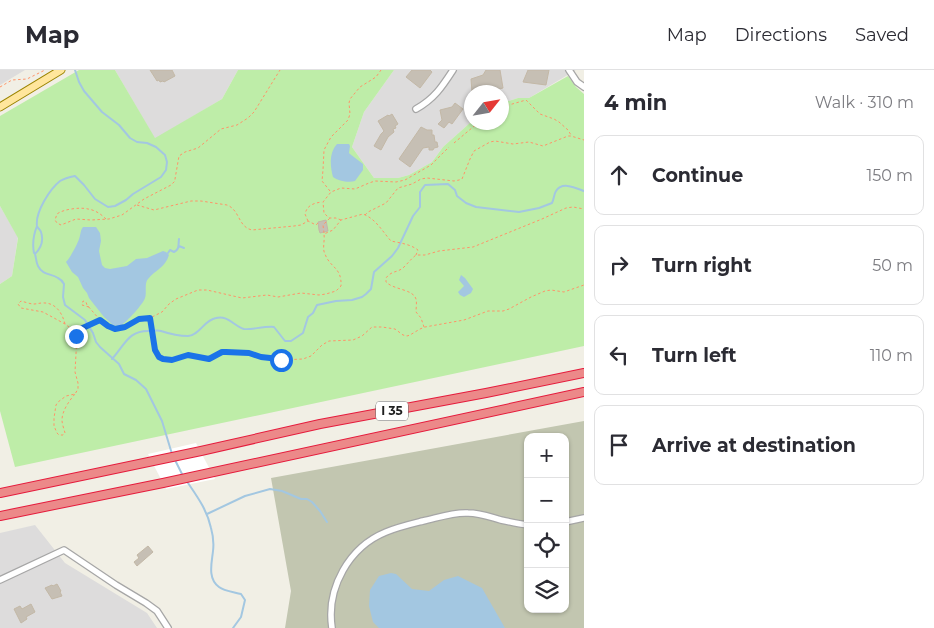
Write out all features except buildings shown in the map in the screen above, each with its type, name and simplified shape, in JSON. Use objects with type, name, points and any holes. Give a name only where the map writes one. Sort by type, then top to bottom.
[{"type":"highway","name":"I 35","points":[[0,493],[320,424],[584,373]]},
{"type":"highway","name":"I 35","points":[[0,516],[212,473],[584,392]]},
{"type":"main road","points":[[0,107],[58,72]]},
{"type":"street","points":[[416,109],[428,102],[439,91],[454,70]]},
{"type":"street","points":[[569,70],[577,82],[584,87]]},
{"type":"street","points":[[332,628],[333,594],[341,573],[362,546],[378,536],[398,528],[459,513],[482,514],[524,524]]},
{"type":"street","points":[[569,521],[584,518]]},
{"type":"street","points":[[0,580],[64,550],[157,611],[168,628]]},
{"type":"path","points":[[0,87],[12,80],[27,79],[45,70]]},
{"type":"path","points":[[106,218],[84,208],[62,211],[56,214],[55,220],[61,225],[76,219],[91,220],[112,218],[122,215],[149,196],[173,184],[178,159],[181,154],[198,148],[221,129],[237,125],[248,118],[254,112],[280,70]]},
{"type":"path","points":[[331,192],[322,180],[325,146],[330,137],[348,120],[350,114],[349,103],[352,96],[360,87],[376,77],[382,70]]},
{"type":"path","points":[[509,105],[526,100],[540,114],[559,122],[572,136]]},
{"type":"path","points":[[454,144],[470,130]]},
{"type":"path","points":[[365,215],[388,202],[398,188],[424,178],[460,180],[474,151],[490,142],[513,144],[529,142],[543,146],[565,137],[572,136],[584,140]]},
{"type":"path","points":[[318,223],[316,225],[308,221],[305,214],[308,207],[323,202],[331,192],[341,188],[355,189],[375,181],[396,182],[405,180],[431,165],[449,148]]},
{"type":"path","points":[[136,205],[154,210],[191,201],[227,205],[236,211],[244,226],[252,230],[294,226],[308,221]]},
{"type":"path","points":[[323,202],[324,213],[327,217],[342,220]]},
{"type":"path","points":[[416,255],[473,248],[566,208],[584,209]]},
{"type":"path","points":[[324,234],[333,230],[342,220],[362,214],[375,221],[390,240],[413,247],[423,255]]},
{"type":"path","points":[[89,307],[100,320],[115,329],[125,327],[139,319],[150,318],[162,312],[168,304],[176,299],[202,289],[242,298],[278,297],[305,292],[319,295],[336,291],[341,286],[341,278],[338,270],[324,253],[323,225],[330,218]]},
{"type":"path","points":[[418,250],[416,255],[401,269],[390,272],[386,282],[391,286],[413,294],[416,298],[416,312],[421,318],[424,328]]},
{"type":"path","points":[[420,328],[464,320],[488,311],[509,310],[545,291],[564,292],[584,285]]},
{"type":"path","points":[[65,324],[62,314],[52,304],[33,304],[21,301],[18,304],[21,308],[43,312],[65,324],[76,336],[75,372],[78,386],[74,394],[68,402],[63,414],[62,422],[65,433],[63,435],[56,433],[54,426],[56,405],[66,396],[74,394]]},
{"type":"path","points":[[150,318],[157,354],[159,357],[168,360],[188,355],[209,359],[222,352],[249,353],[261,357],[285,360],[307,358],[329,341],[348,341],[357,338],[372,327],[395,329],[407,336],[415,333],[422,323]]},
{"type":"path","points":[[74,332],[100,320]]},
{"type":"shaded area","points":[[0,70],[25,70],[0,85]]},
{"type":"shaded area","points":[[115,70],[238,70],[222,99],[155,139]]},
{"type":"shaded area","points":[[394,70],[576,70],[529,98],[518,98],[509,101],[509,85],[464,85],[464,128],[443,147],[432,162],[409,175],[398,178],[374,178],[352,147],[364,112]]},
{"type":"shaded area","points":[[0,206],[18,237],[12,276],[0,284]]},
{"type":"shaded area","points":[[584,421],[584,628],[285,628],[291,591],[271,478]]},
{"type":"shaded area","points":[[35,525],[65,563],[147,613],[157,628],[0,628],[0,533]]},
{"type":"green space","points":[[79,70],[115,70],[155,138],[222,99],[238,70],[394,70],[364,112],[352,147],[374,178],[398,178],[409,175],[432,162],[443,147],[464,128],[464,130],[509,130],[509,101],[518,98],[529,98],[568,76],[584,94],[584,346],[15,467],[0,411],[0,284],[12,276],[18,238],[0,206],[0,116]]},
{"type":"water","points":[[337,144],[349,144],[349,153],[363,164],[363,170],[355,181],[338,180],[333,177],[331,160]]},
{"type":"water","points":[[83,227],[96,227],[100,233],[99,251],[102,265],[105,268],[127,266],[136,259],[147,258],[163,251],[169,255],[165,263],[147,281],[146,296],[142,304],[131,317],[120,325],[113,325],[104,317],[89,298],[78,277],[72,272],[66,262],[77,245]]},
{"type":"water","points":[[461,275],[473,289],[471,293],[464,297],[458,292],[464,286],[459,280]]},
{"type":"water","points":[[391,573],[396,574],[412,589],[429,591],[444,580],[458,576],[482,588],[505,628],[379,628],[373,622],[369,606],[370,590],[379,576]]},
{"type":"pier","points":[[196,443],[215,479],[166,489],[148,454]]},
{"type":"waterway","points":[[75,70],[84,91],[102,112],[119,125],[130,138],[156,147],[165,155],[167,162],[166,170],[161,177],[126,200],[115,206],[108,207],[95,199],[75,176],[60,181],[52,189],[38,214],[37,226],[41,232],[42,241],[35,254],[37,263],[42,271],[55,276],[63,282],[65,305],[85,320],[100,347],[119,364],[124,374],[136,380],[146,389],[162,421],[172,454]]},
{"type":"waterway","points":[[112,359],[128,339],[137,333],[158,331],[188,336],[196,333],[212,319],[220,317],[244,329],[274,327],[285,341],[291,341],[303,333],[308,317],[313,313],[317,305],[352,300],[362,297],[371,289],[374,272],[398,248],[413,216],[420,207],[420,192],[425,185],[448,184],[455,190],[457,196],[466,203],[476,207],[519,212],[552,203],[556,191],[562,186],[569,186],[584,191]]},
{"type":"waterway","points":[[34,253],[33,240],[37,226]]},
{"type":"waterway","points":[[168,253],[170,250],[174,252],[177,250],[179,239]]},
{"type":"waterway","points":[[179,246],[184,248]]},
{"type":"waterway","points":[[174,458],[183,476]]},
{"type":"waterway","points":[[186,480],[201,502],[209,521],[213,542],[211,570],[213,579],[221,588],[241,594],[245,600],[241,617],[233,628]]},
{"type":"waterway","points":[[207,514],[245,496],[270,489],[282,491],[301,499],[307,499],[320,511],[327,522]]},
{"type":"route","points":[[76,336],[74,332],[100,320],[115,329],[125,327],[139,319],[150,318],[155,350],[159,357],[163,359],[172,360],[193,355],[209,359],[222,352],[226,352],[249,353],[281,360]]}]
